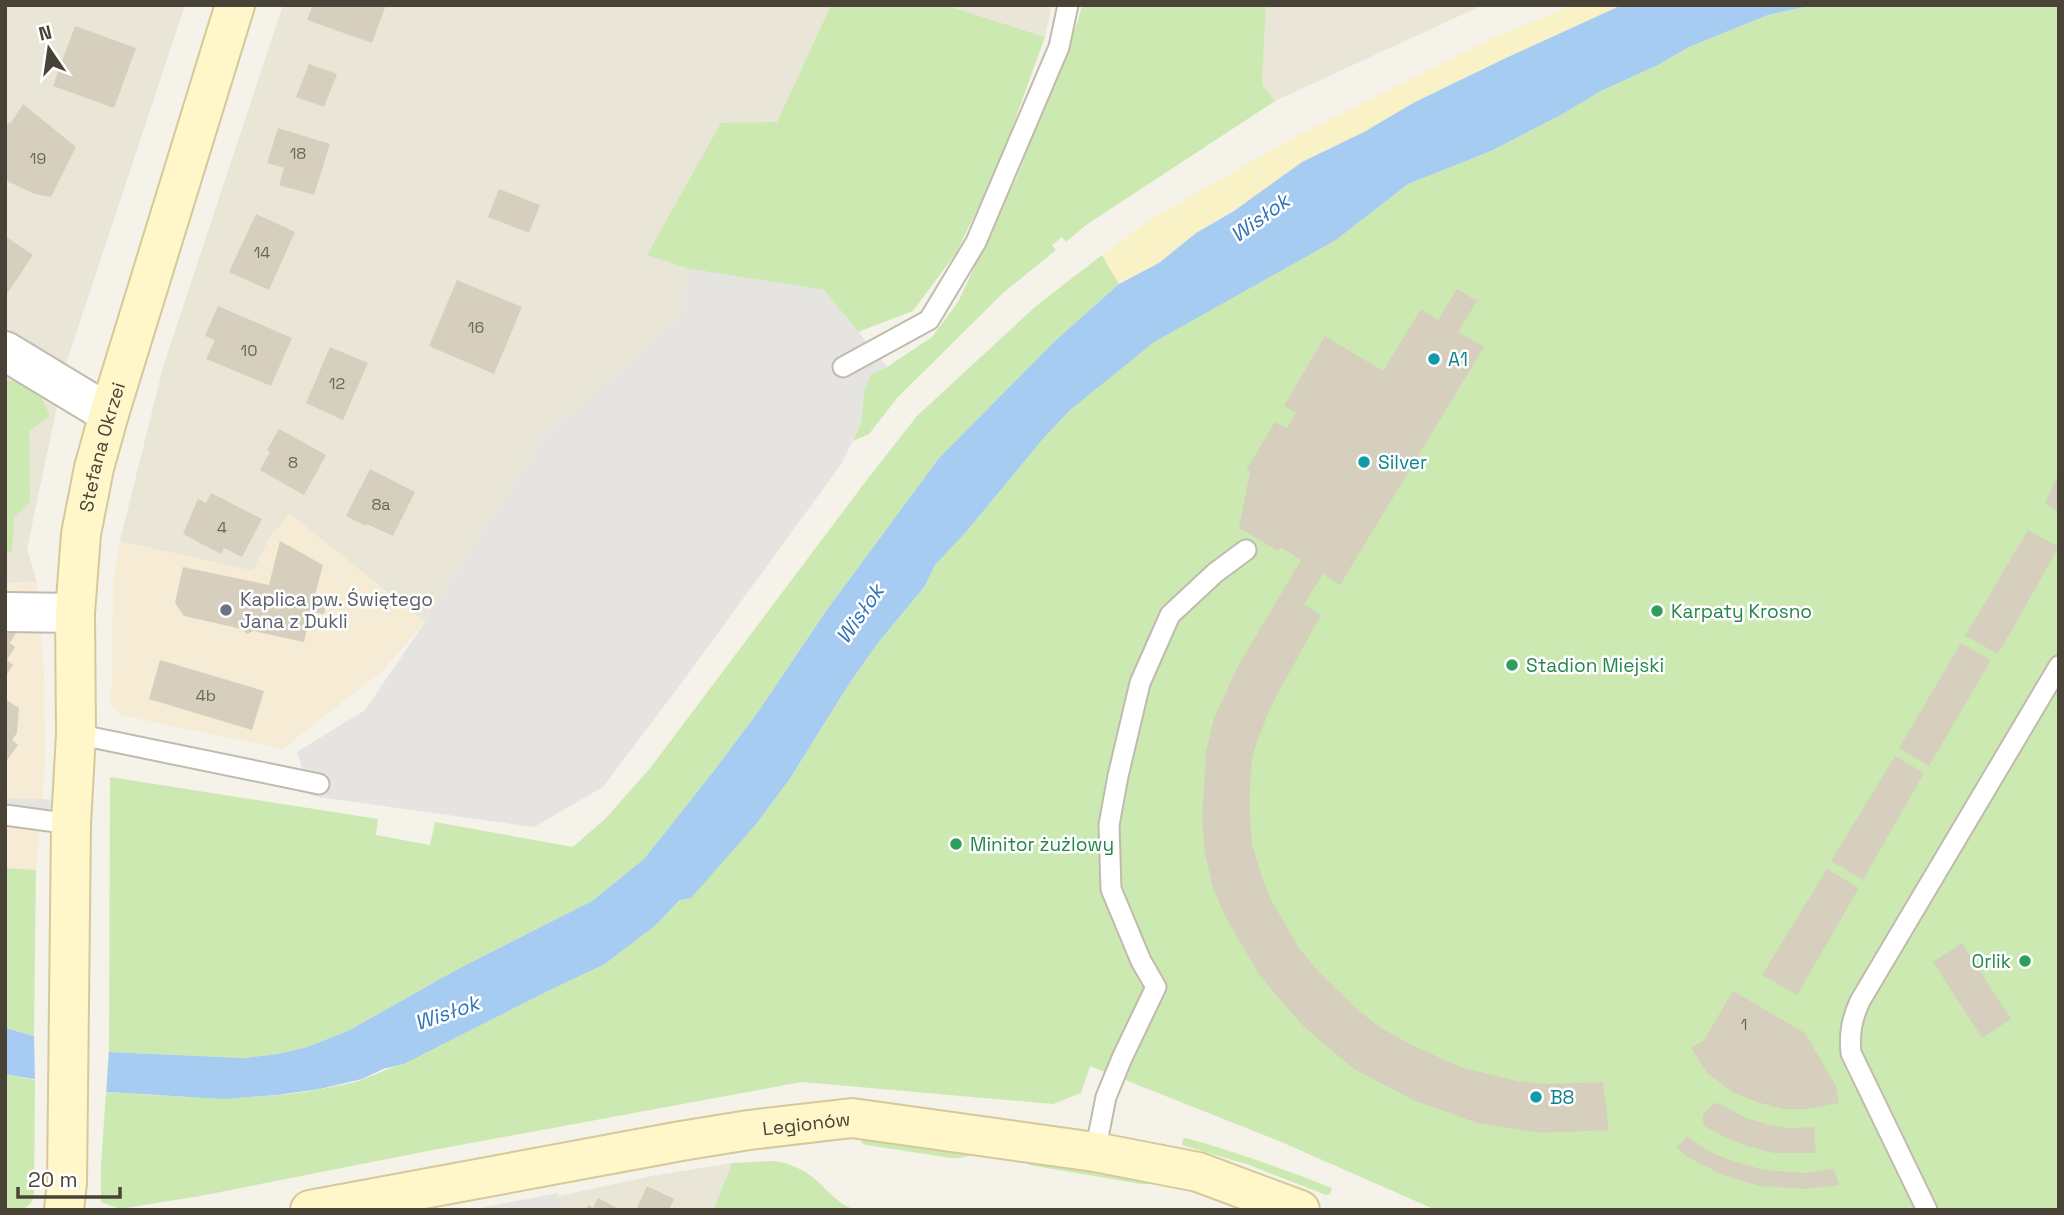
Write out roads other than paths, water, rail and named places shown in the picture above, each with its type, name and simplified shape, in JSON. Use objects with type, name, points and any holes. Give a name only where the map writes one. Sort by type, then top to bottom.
[{"type":"street","name":"Stefana Okrzei","points":[[65,1203],[72,906],[71,824],[76,734],[75,613],[81,534],[94,468],[109,414],[235,5]]},
{"type":"street","points":[[5,351],[109,414]]},
{"type":"street","points":[[5,612],[75,613]]},
{"type":"street","name":"Legionów","points":[[310,1210],[694,1139],[852,1118],[1095,1152],[1198,1171],[1300,1210]]},
{"type":"lane","points":[[843,367],[929,320],[976,242],[1059,47],[1068,5]]},
{"type":"lane","points":[[1095,1152],[1106,1097],[1156,987],[1141,961],[1111,889],[1109,825],[1140,684],[1170,615],[1215,573],[1246,550]]},
{"type":"lane","points":[[1927,1210],[1851,1053],[1849,1036],[1852,1020],[1860,1001],[2059,666]]},
{"type":"lane","points":[[76,734],[318,783]]},
{"type":"lane","points":[[5,815],[71,824]]},
{"type":"water","name":"Wisłok","points":[[1622,5],[1814,5],[1768,15],[1689,47],[1491,151],[1408,184],[1336,240],[1154,342],[1069,411],[935,565],[925,586],[877,644],[849,684],[789,780],[757,823],[691,898],[680,900],[656,925],[605,964],[404,1064],[383,1069],[362,1079],[320,1089],[222,1099],[107,1092],[5,1074],[5,1028],[109,1052],[244,1058],[307,1047],[348,1031],[456,970],[592,901],[644,859],[713,772],[758,712],[826,611],[939,458],[1056,340],[1119,284],[1159,263],[1196,233],[1234,211],[1302,162],[1364,132],[1415,102]]},
{"type":"place","name":"A1","points":[[1434,359]]},
{"type":"place","name":"Silver","points":[[1364,462]]},
{"type":"place","name":"Kaplica pw. Świętego Jana z Dukli","points":[[226,610]]},
{"type":"place","name":"Karpaty Krosno","points":[[1657,611]]},
{"type":"place","name":"Stadion Miejski","points":[[1512,665]]},
{"type":"place","name":"Minitor żużlowy","points":[[956,844]]},
{"type":"place","name":"Orlik","points":[[2025,961]]},
{"type":"place","name":"B8","points":[[1536,1097]]}]
